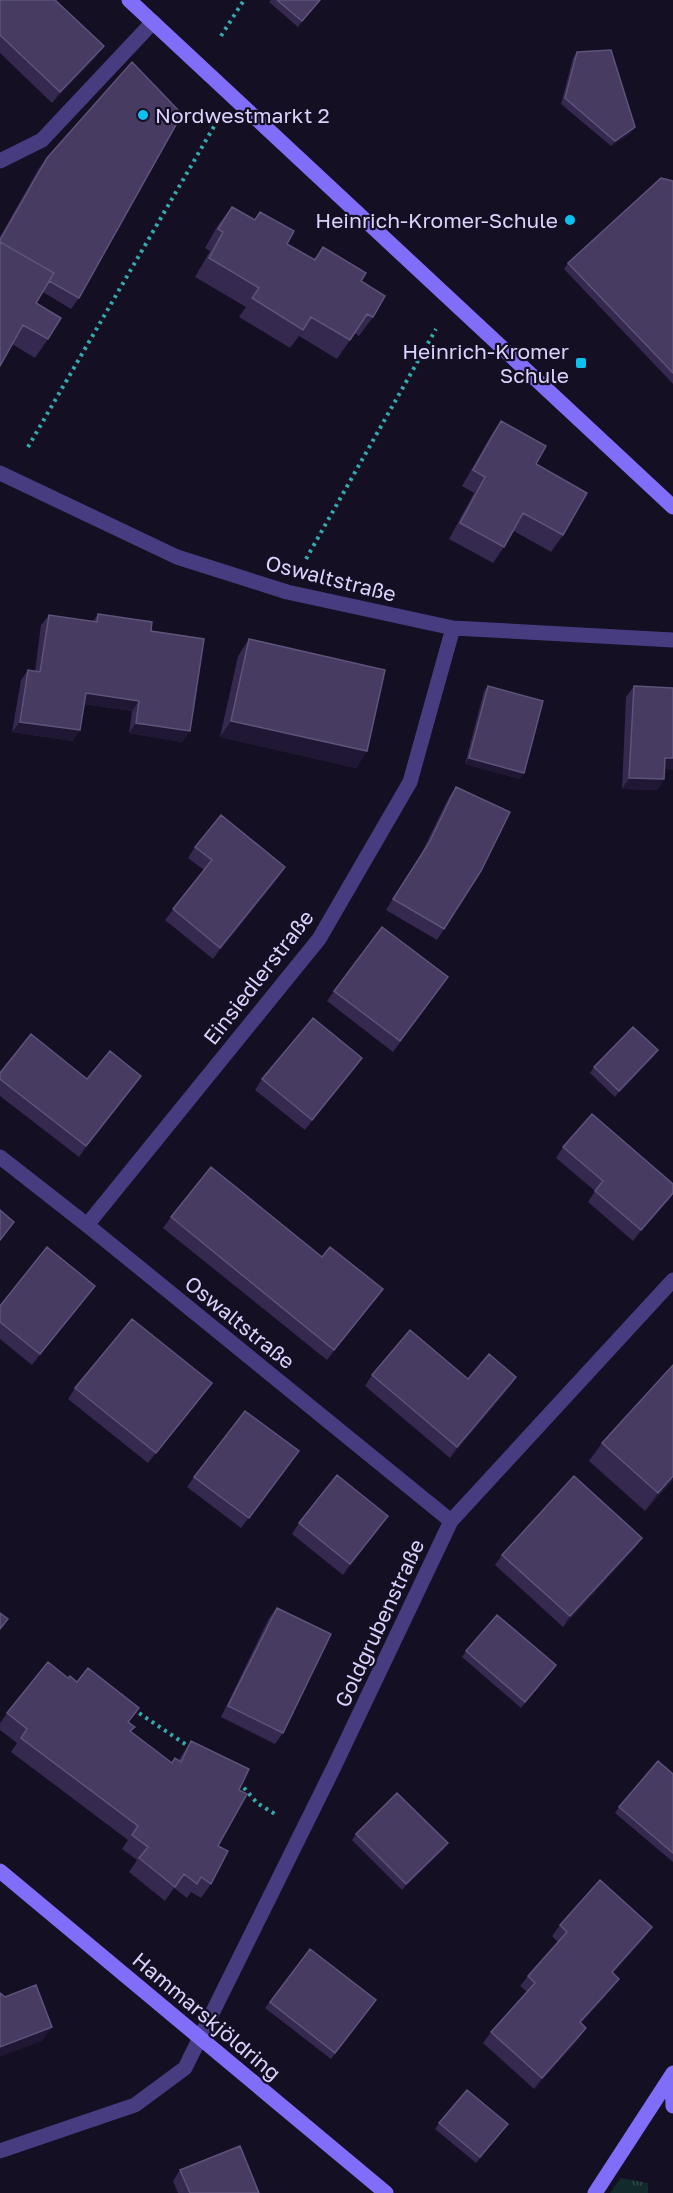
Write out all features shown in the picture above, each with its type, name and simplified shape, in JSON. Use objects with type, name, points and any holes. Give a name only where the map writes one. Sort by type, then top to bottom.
[{"type":"main road","points":[[129,0],[673,507]]},
{"type":"main road","name":"Hammarskjöldring","points":[[0,1871],[386,2193]]},
{"type":"main road","points":[[672,2074],[673,2106]]},
{"type":"main road","points":[[595,2193],[672,2074]]},
{"type":"street","points":[[0,161],[42,140],[153,22]]},
{"type":"street","name":"Oswaltstraße","points":[[0,473],[177,557],[287,592],[453,628],[673,640]]},
{"type":"street","name":"Einsiedlerstraße","points":[[87,1225],[319,939],[410,782],[453,628]]},
{"type":"street","name":"Oswaltstraße","points":[[0,1157],[451,1521]]},
{"type":"street","name":"Goldgrubenstraße","points":[[0,2151],[135,2105],[184,2068],[334,1767],[451,1521],[673,1280]]},
{"type":"path","points":[[220,36],[244,0]]},
{"type":"path","points":[[28,447],[218,120]]},
{"type":"path","points":[[306,559],[437,325]]},
{"type":"path","points":[[129,1707],[194,1751]]},
{"type":"path","points":[[238,1780],[257,1803],[279,1816]]},
{"type":"green space","points":[[621,2178],[648,2183],[648,2193],[610,2193]]},
{"type":"building","points":[[0,0],[55,0],[104,46],[60,92],[0,35]]},
{"type":"building","points":[[277,0],[320,0],[302,21]]},
{"type":"building","points":[[611,50],[635,127],[615,141],[565,98],[577,52]]},
{"type":"building","points":[[132,62],[182,114],[79,298],[49,281],[54,273],[0,240],[47,158]]},
{"type":"building","points":[[661,178],[673,181],[673,373],[568,263]]},
{"type":"building","points":[[232,207],[255,220],[260,212],[294,231],[287,244],[315,260],[323,247],[366,273],[361,281],[385,296],[373,317],[367,314],[350,340],[311,317],[303,330],[252,298],[259,288],[209,258],[223,232],[218,229]]},
{"type":"building","points":[[0,242],[54,273],[36,303],[61,318],[48,339],[23,325],[0,366]]},
{"type":"building","points":[[501,421],[546,446],[536,464],[587,493],[563,535],[523,513],[504,547],[460,523],[485,477],[473,470]]},
{"type":"building","points":[[98,614],[152,622],[151,631],[204,639],[190,731],[136,723],[139,701],[86,693],[80,730],[20,722],[28,670],[40,672],[49,615],[97,622]]},
{"type":"building","points":[[249,639],[385,670],[367,751],[231,721]]},
{"type":"building","points":[[488,686],[543,701],[524,773],[469,758]]},
{"type":"building","points":[[634,686],[673,688],[673,758],[665,758],[664,779],[629,778]]},
{"type":"building","points":[[456,787],[510,812],[481,871],[444,929],[393,899],[429,843]]},
{"type":"building","points":[[221,815],[285,867],[220,948],[173,909],[212,860],[195,847]]},
{"type":"building","points":[[382,927],[448,977],[400,1041],[334,991]]},
{"type":"building","points":[[313,1018],[362,1058],[312,1120],[262,1079]]},
{"type":"building","points":[[633,1027],[658,1050],[619,1091],[594,1067]]},
{"type":"building","points":[[31,1034],[87,1079],[110,1051],[141,1076],[86,1146],[0,1079],[0,1073]]},
{"type":"building","points":[[592,1114],[673,1184],[673,1193],[641,1230],[595,1191],[603,1181],[563,1147]]},
{"type":"building","points":[[211,1167],[322,1257],[330,1247],[383,1289],[334,1350],[171,1217]]},
{"type":"building","points":[[0,1210],[14,1222],[0,1240]]},
{"type":"building","points":[[47,1247],[95,1286],[40,1354],[0,1322],[0,1306]]},
{"type":"building","points":[[132,1319],[212,1383],[156,1453],[75,1388]]},
{"type":"building","points":[[410,1330],[468,1379],[489,1354],[516,1377],[457,1447],[372,1375]]},
{"type":"building","points":[[673,1365],[673,1476],[658,1493],[602,1443]]},
{"type":"building","points":[[245,1411],[299,1451],[249,1518],[194,1477]]},
{"type":"building","points":[[337,1475],[388,1516],[350,1564],[299,1523]]},
{"type":"building","points":[[574,1476],[642,1538],[570,1616],[502,1555]]},
{"type":"building","points":[[277,1608],[331,1634],[283,1733],[228,1706]]},
{"type":"building","points":[[0,1613],[8,1619],[0,1629]]},
{"type":"building","points":[[497,1615],[556,1665],[525,1702],[466,1651]]},
{"type":"building","points":[[48,1662],[68,1678],[70,1676],[77,1682],[88,1668],[139,1708],[128,1722],[135,1727],[130,1731],[172,1763],[175,1758],[181,1762],[191,1741],[249,1769],[239,1790],[247,1794],[218,1846],[228,1851],[211,1884],[201,1877],[197,1884],[184,1874],[175,1887],[139,1858],[148,1847],[132,1835],[138,1826],[21,1738],[27,1729],[7,1713]]},
{"type":"building","points":[[658,1761],[673,1774],[673,1853],[619,1807]]},
{"type":"building","points":[[397,1793],[448,1843],[406,1884],[356,1834]]},
{"type":"building","points":[[600,1880],[652,1927],[612,1972],[619,1979],[580,2022],[586,2028],[542,2078],[491,2032],[535,1983],[528,1976],[567,1932],[560,1925]]},
{"type":"building","points":[[310,1949],[376,2000],[335,2053],[270,2002]]},
{"type":"building","points":[[36,1985],[52,2027],[0,2047],[0,1993],[5,1997]]},
{"type":"building","points":[[467,2090],[508,2124],[480,2157],[439,2123]]},
{"type":"building","points":[[240,2146],[259,2193],[190,2193],[180,2170]]},
{"type":"place","name":"Nordwestmarkt 2","points":[[143,115]]},
{"type":"place","name":"Heinrich-Kromer-Schule","points":[[570,220]]},
{"type":"place","name":"Heinrich-Kromer Schule","points":[[581,363]]}]
